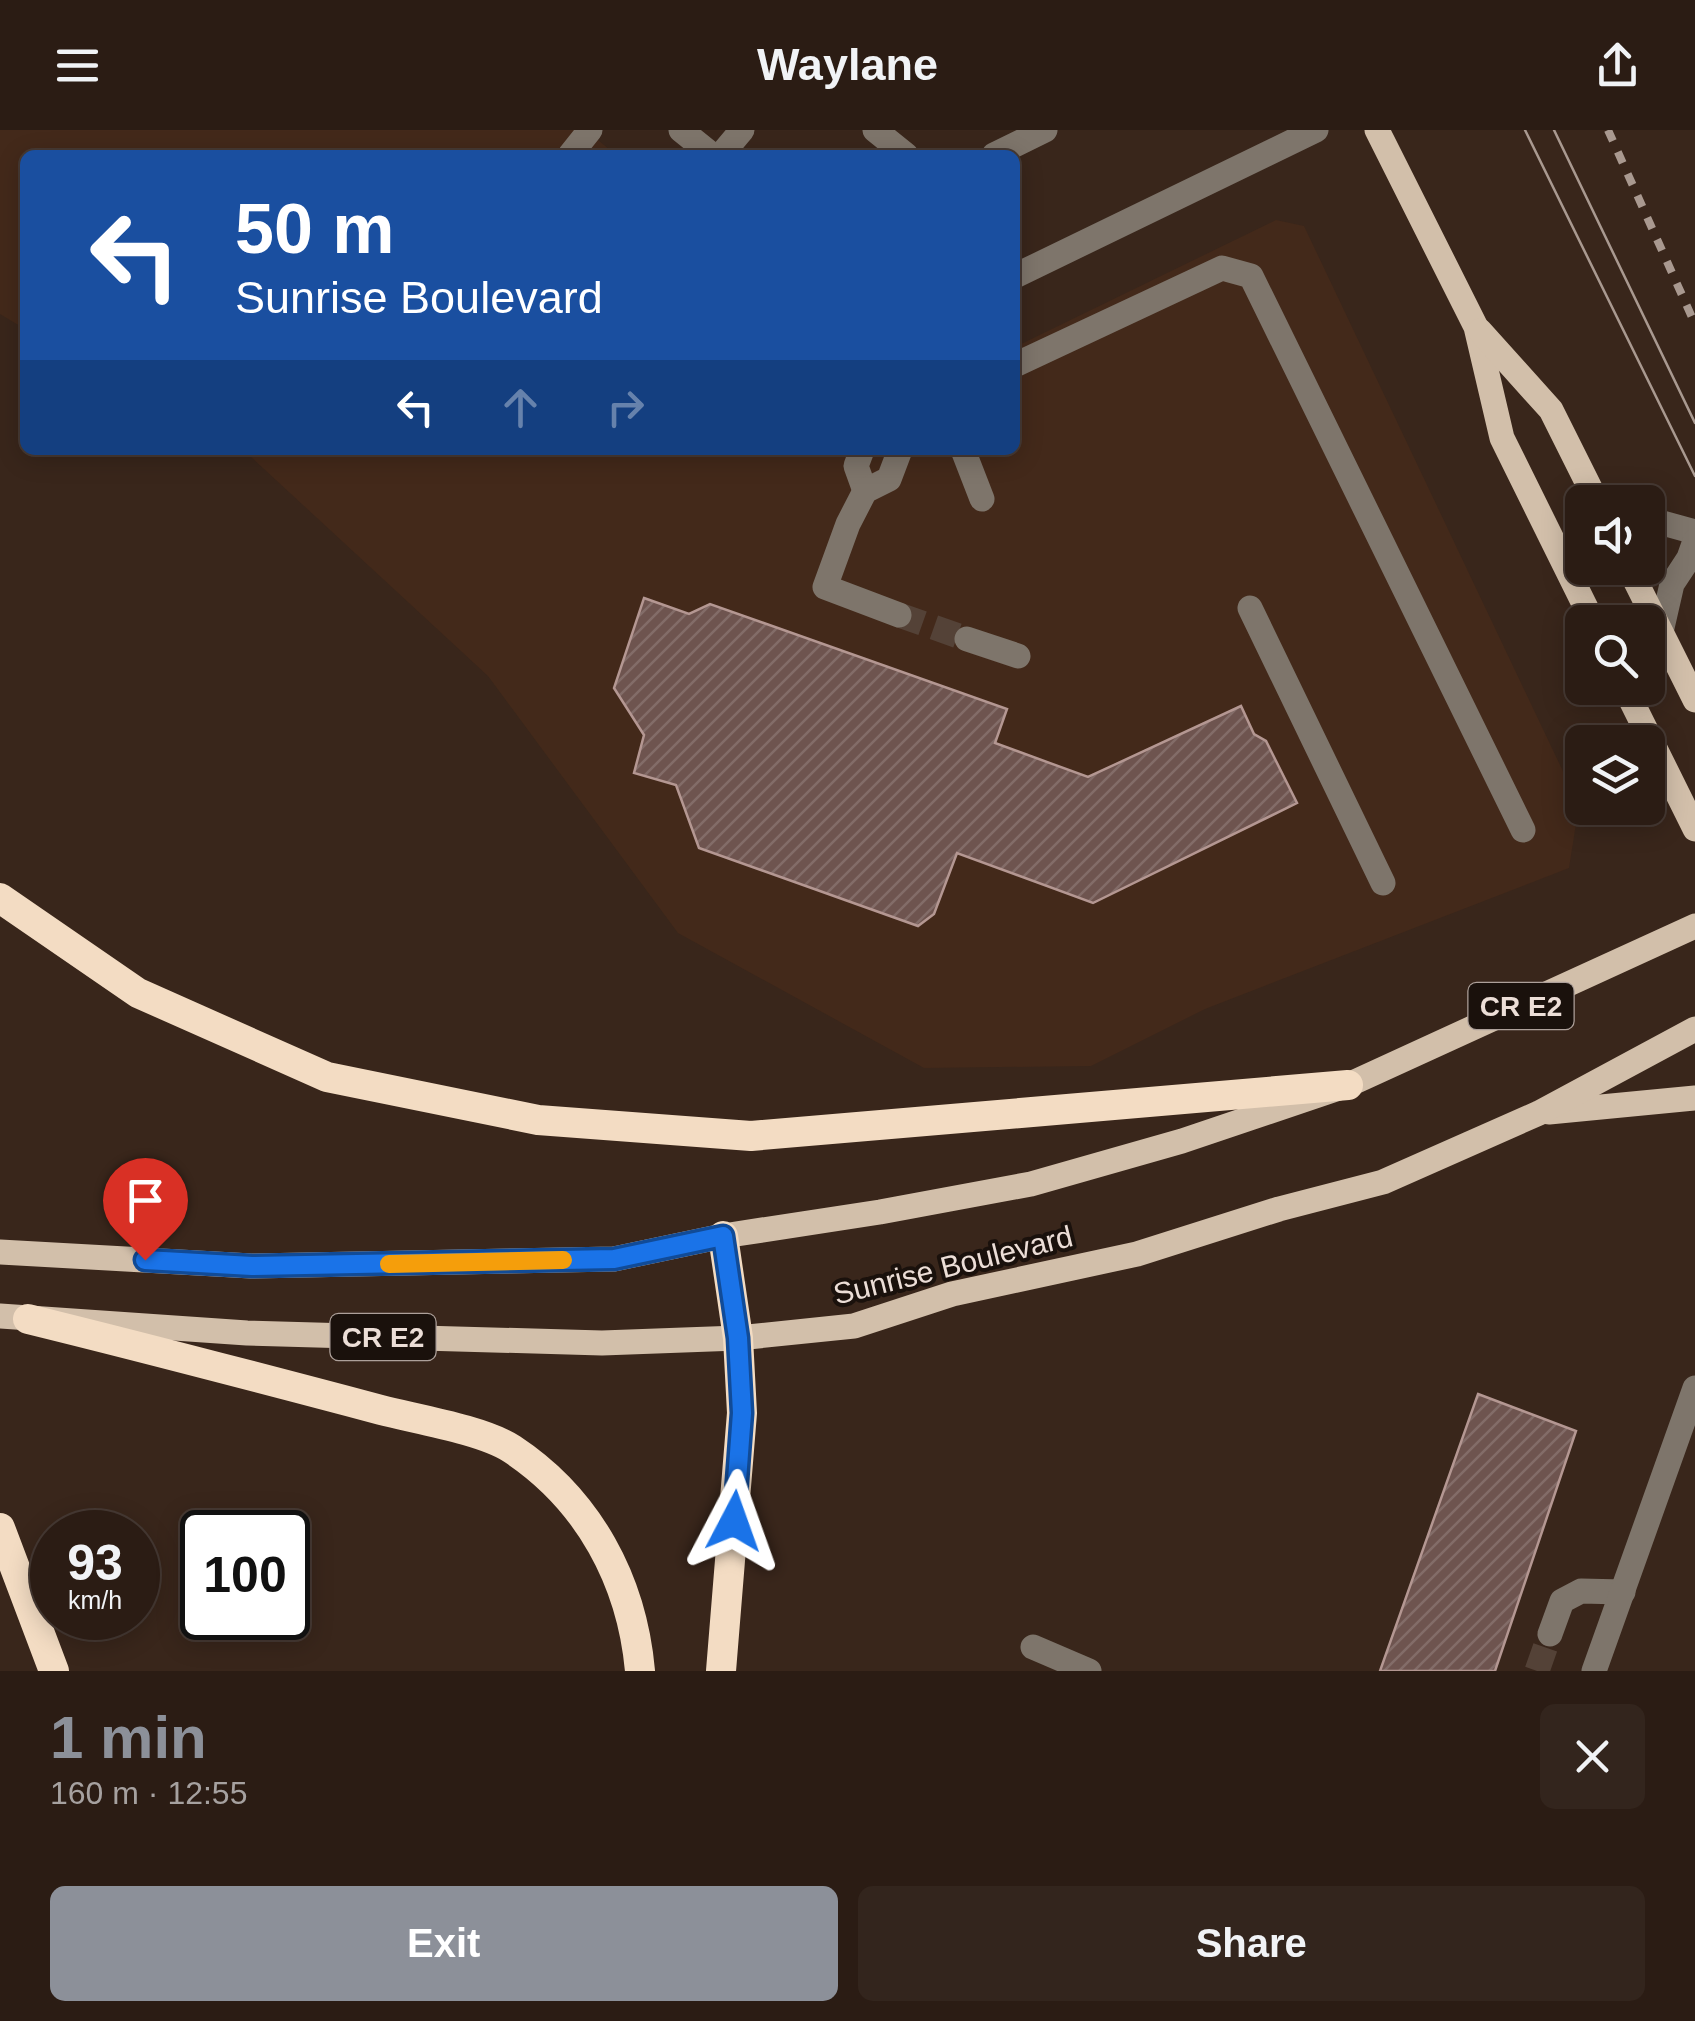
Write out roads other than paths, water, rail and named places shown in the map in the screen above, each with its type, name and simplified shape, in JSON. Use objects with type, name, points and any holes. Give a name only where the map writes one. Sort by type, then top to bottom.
[{"type":"highway","points":[[0,898],[138,993],[326,1077],[538,1120],[751,1136],[1348,1084]]},
{"type":"highway","points":[[721,1671],[742,1413],[738,1338],[723,1236]]},
{"type":"highway","points":[[14,1318],[453,1429],[509,1447],[554,1482],[580,1511],[611,1560],[636,1632],[640,1671]]},
{"type":"highway","points":[[0,1528],[54,1671]]},
{"type":"main road","points":[[1377,130],[1476,327],[1502,438],[1585,605]]},
{"type":"main road","points":[[1476,327],[1552,410],[1590,485]]},
{"type":"main road","points":[[1665,640],[1695,700]]},
{"type":"main road","points":[[1633,705],[1695,830]]},
{"type":"main road","name":"Sunrise Boulevard","points":[[2,1252],[252,1266],[614,1259],[723,1236],[1031,1184],[1182,1141],[1348,1084],[1695,926]]},
{"type":"main road","name":"Sunrise Boulevard","points":[[14,1318],[267,1334],[602,1343],[738,1338],[854,1326],[952,1294],[1136,1254],[1278,1209],[1383,1182],[1539,1113],[1695,1028]]},
{"type":"main road","points":[[1539,1113],[1695,1098]]},
{"type":"street","points":[[574,150],[590,130]]},
{"type":"street","points":[[681,130],[706,150]]},
{"type":"street","points":[[725,150],[742,130]]},
{"type":"street","points":[[875,130],[900,150]]},
{"type":"street","points":[[1004,150],[1045,130]]},
{"type":"street","points":[[1020,274],[1316,130]]},
{"type":"street","points":[[1020,363],[1222,268],[1251,276],[1522,830]]},
{"type":"street","points":[[860,455],[856,466],[865,491]]},
{"type":"street","points":[[898,455],[889,479],[865,491],[825,587],[900,615]]},
{"type":"street","points":[[965,455],[982,500]]},
{"type":"street","points":[[1665,524],[1695,532]]},
{"type":"street","points":[[1665,615],[1672,584],[1695,541]]},
{"type":"street","points":[[1250,608],[1383,883]]},
{"type":"street","points":[[968,638],[1018,656]]},
{"type":"street","points":[[1594,1671],[1695,1388]]},
{"type":"street","points":[[1550,1634],[1562,1602],[1581,1592],[1623,1592]]},
{"type":"street","points":[[1033,1647],[1089,1671]]},
{"type":"tunnel","points":[[899,615],[967,639]]},
{"type":"tunnel","points":[[1537,1671],[1550,1634]]},
{"type":"tram line","points":[[1525,130],[1695,476]]},
{"type":"tram line","points":[[1554,130],[1695,423]]},
{"type":"railway","points":[[1608,130],[1695,324]]}]
